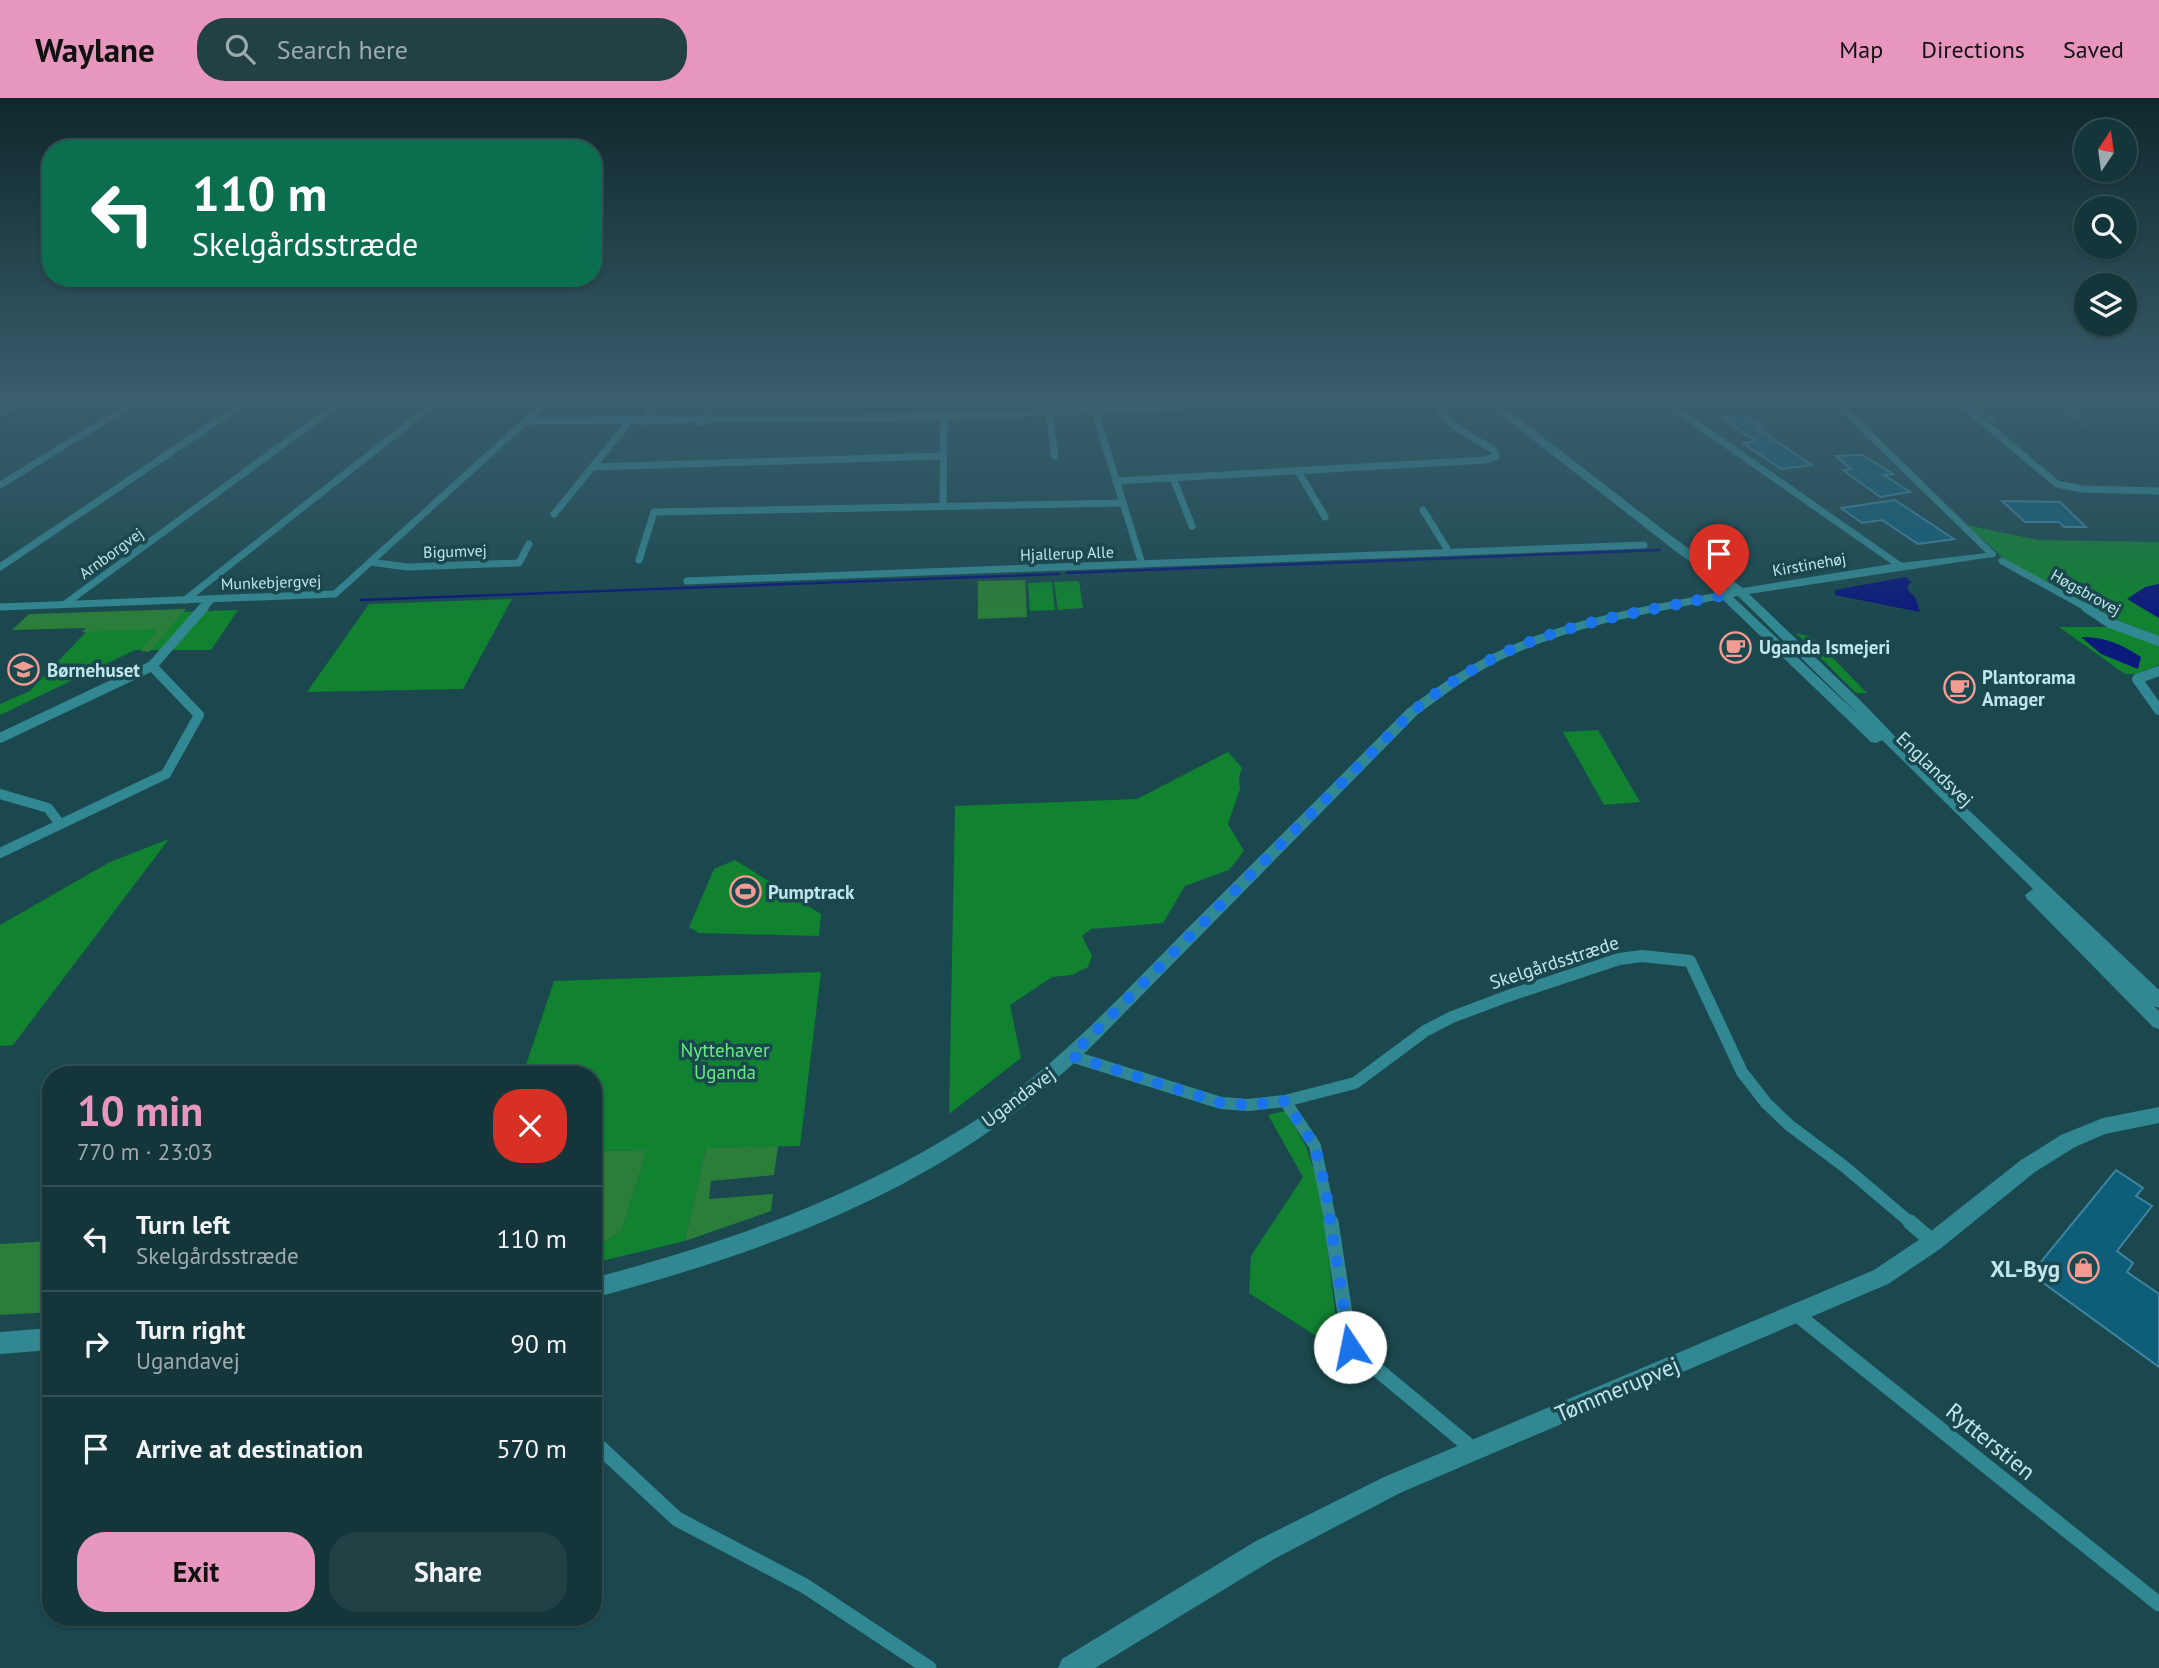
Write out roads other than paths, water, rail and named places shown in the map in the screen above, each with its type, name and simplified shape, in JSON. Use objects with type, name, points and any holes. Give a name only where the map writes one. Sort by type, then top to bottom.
[{"type":"street","points":[[0,486],[23,472]]},
{"type":"street","points":[[0,566],[141,472]]},
{"type":"street","name":"Arnborgvej","points":[[63,605],[246,472]]},
{"type":"street","points":[[185,600],[348,472]]},
{"type":"street","name":"Munkebjergvej","points":[[0,607],[335,594],[469,472]]},
{"type":"street","points":[[554,514],[589,472]]},
{"type":"street","points":[[942,472],[943,506]]},
{"type":"street","points":[[1113,472],[1142,564]]},
{"type":"street","points":[[1116,481],[1275,472]]},
{"type":"street","points":[[1299,472],[1325,517]]},
{"type":"street","name":"Englandsvej","points":[[1583,472],[1678,548],[1855,703],[1935,786],[2159,1001]]},
{"type":"street","name":"Kirstinehøj","points":[[1765,472],[1899,565]]},
{"type":"street","points":[[1908,472],[1997,557]]},
{"type":"street","points":[[2043,472],[2057,484],[2082,489],[2159,491]]},
{"type":"street","points":[[1173,478],[1192,526]]},
{"type":"street","points":[[639,560],[654,512],[1124,503]]},
{"type":"street","points":[[1423,510],[1449,552]]},
{"type":"street","name":"Bigumvej","points":[[370,562],[407,567],[519,563],[529,544]]},
{"type":"street","name":"Hjallerup Alle","points":[[687,581],[1644,544]]},
{"type":"street","name":"Kirstinehøj","points":[[1732,594],[1899,565],[1997,557]]},
{"type":"street","name":"Høgsbrovej","points":[[1997,557],[2070,597],[2110,623],[2159,641]]},
{"type":"street","name":"Englandsvej","points":[[1732,594],[1946,806],[2159,1023]]},
{"type":"street","name":"Ugandavej","points":[[602,1286],[730,1250],[861,1196],[974,1131],[1071,1056],[1412,712],[1439,690],[1497,655],[1561,629],[1595,619],[1732,594]]},
{"type":"street","name":"Munkebjergvej","points":[[0,737],[152,666],[211,600]]},
{"type":"street","points":[[0,853],[166,774],[199,715],[152,666]]},
{"type":"street","points":[[2159,671],[2137,679],[2159,710]]},
{"type":"street","points":[[0,794],[48,808],[60,824]]},
{"type":"street","name":"Skelgårdsstræde","points":[[1071,1056],[1221,1103],[1248,1105],[1285,1101],[1355,1083],[1425,1031],[1451,1017],[1515,993],[1619,959],[1642,956],[1690,961],[1742,1072],[1766,1102],[1789,1125],[1845,1167],[1934,1242]]},
{"type":"street","points":[[1285,1101],[1315,1146],[1325,1186],[1350,1347],[1474,1450]]},
{"type":"street","name":"Tømmerupvej","points":[[1071,1668],[1265,1550],[1392,1485],[1881,1277],[1934,1242],[2028,1166],[2068,1141],[2103,1126],[2159,1115]]},
{"type":"street","name":"Rytterstien","points":[[1795,1313],[2159,1604]]},
{"type":"street","points":[[0,1343],[42,1340]]},
{"type":"street","points":[[602,1449],[677,1518],[805,1586],[929,1668]]},
{"type":"waterway","points":[[1067,573],[1660,550]]},
{"type":"waterway","points":[[361,600],[1059,574]]},
{"type":"place","name":"Uganda Ismejeri","points":[[1736,647]]},
{"type":"place","name":"Børnehuset","points":[[24,670]]},
{"type":"place","name":"Plantorama Amager","points":[[1959,688]]},
{"type":"place","name":"Pumptrack","points":[[745,892]]},
{"type":"place","name":"XL-Byg","points":[[2083,1268]]},
{"type":"park label","name":"Nyttehaver Uganda","points":[[725,1061]]}]
